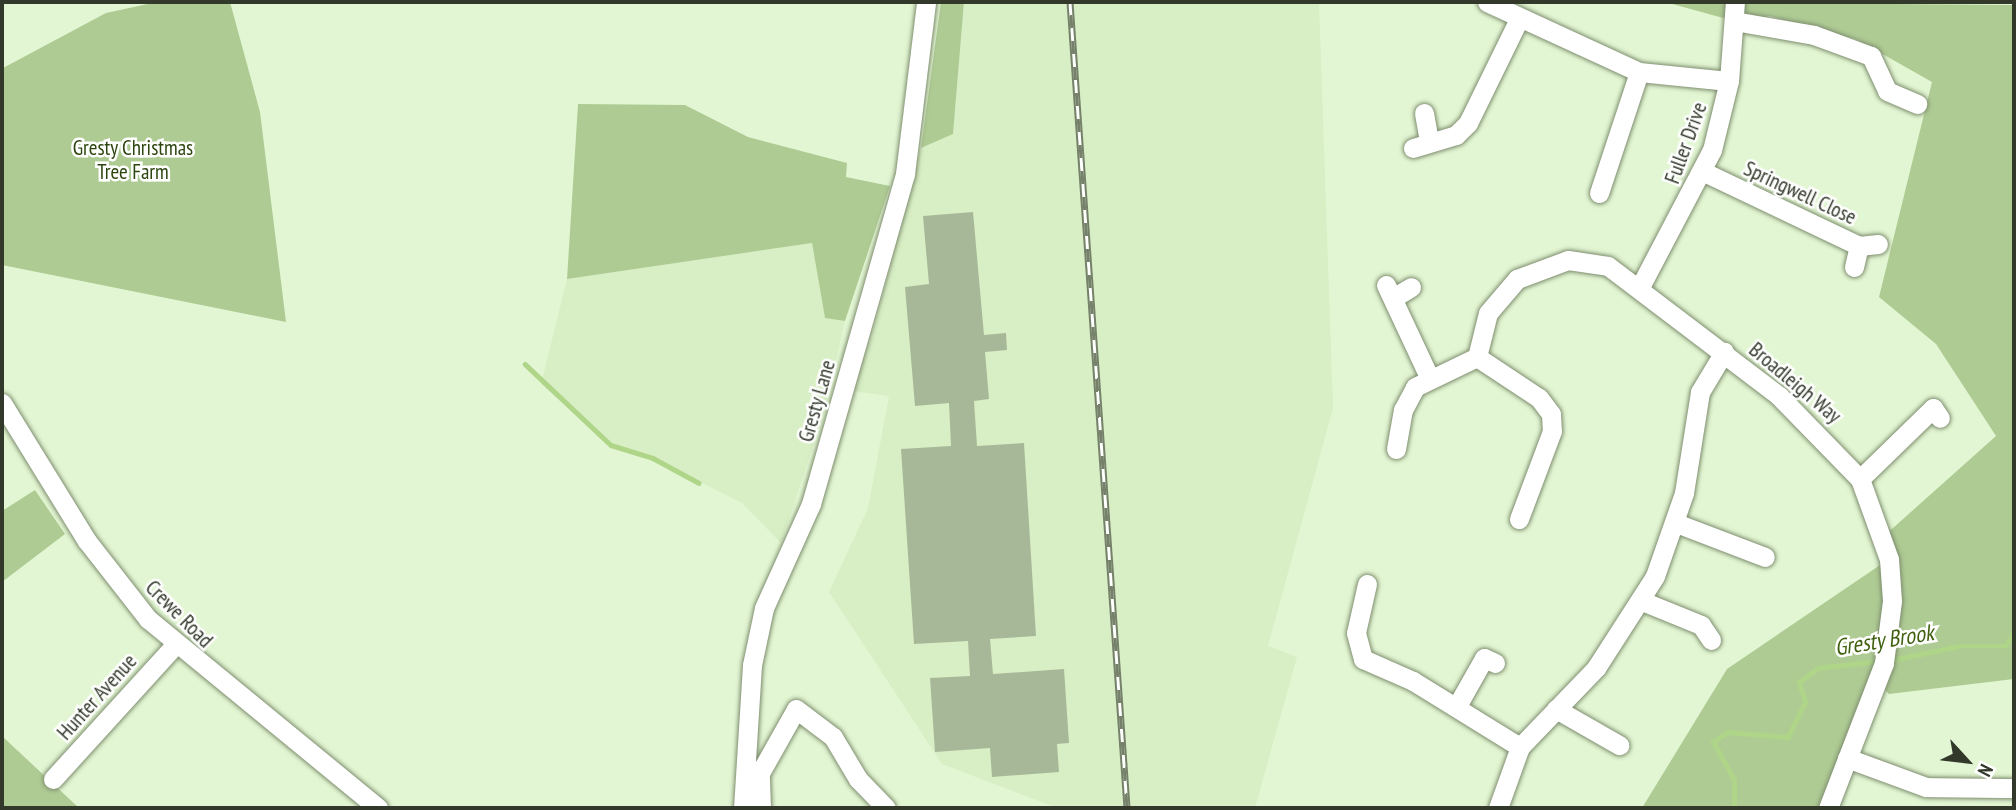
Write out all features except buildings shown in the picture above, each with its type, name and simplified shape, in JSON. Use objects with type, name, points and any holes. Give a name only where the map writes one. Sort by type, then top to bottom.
[{"type":"street","name":"Gresty Lane","points":[[743,808],[752,666],[764,608],[811,504],[905,174],[926,2]]},
{"type":"street","points":[[1487,2],[1639,72],[1729,81]]},
{"type":"street","points":[[1735,11],[1871,56],[1887,91],[1917,104]]},
{"type":"street","name":"Fuller Drive","points":[[1640,287],[1704,172],[1729,81],[1735,11]]},
{"type":"street","points":[[1424,113],[1421,145],[1456,135],[1468,123],[1519,19]]},
{"type":"street","points":[[1599,193],[1639,72]]},
{"type":"street","name":"Springwell Close","points":[[1704,172],[1869,245],[1854,267]]},
{"type":"street","name":"Broadleigh Way","points":[[1477,357],[1495,300],[1529,271],[1555,262],[1595,262],[1640,287],[1724,352],[1816,428],[1860,479],[1884,537],[1892,601],[1884,663],[1828,808]]},
{"type":"street","points":[[1412,286],[1390,291],[1429,377]]},
{"type":"street","points":[[1498,808],[1520,747],[1596,668],[1642,601],[1675,523],[1700,392],[1724,352]]},
{"type":"street","points":[[1396,449],[1406,401],[1429,377],[1477,357],[1539,398],[1551,414],[1552,431],[1519,519]]},
{"type":"street","name":"Crewe Road","points":[[2,403],[87,541],[175,645],[378,808]]},
{"type":"street","points":[[1860,479],[1932,408]]},
{"type":"street","points":[[1675,523],[1765,557]]},
{"type":"street","points":[[1367,584],[1356,633],[1363,659],[1457,706],[1520,747]]},
{"type":"street","points":[[1642,601],[1706,625]]},
{"type":"street","name":"Hunter Avenue","points":[[53,779],[175,645]]},
{"type":"street","points":[[1457,706],[1484,658]]},
{"type":"street","points":[[761,808],[760,774],[796,709],[833,737],[858,779],[886,808]]},
{"type":"street","points":[[1556,709],[1619,745]]},
{"type":"street","points":[[1847,758],[1926,787],[2014,788]]},
{"type":"shaded area","points":[[964,2],[1319,2],[1333,408],[1268,646],[1297,657],[1255,808],[1052,806],[942,764],[829,592],[868,508],[889,396],[851,391],[872,337],[921,148],[953,134]]},
{"type":"shaded area","points":[[812,243],[825,318],[845,321],[824,413],[781,543],[742,503],[653,458],[611,445],[541,384],[567,279]]},
{"type":"green space","name":"Gresty Christmas Tree Farm","points":[[157,2],[230,2],[260,112],[286,322],[2,265],[3,68],[106,13]]},
{"type":"green space","points":[[941,2],[964,2],[953,134],[921,148]]},
{"type":"green space","points":[[1665,2],[2014,5],[2014,679],[1889,694],[1878,683],[1828,808],[1642,808],[1727,669],[1889,559],[1884,536],[1996,436],[1936,344],[1879,297],[1932,82],[1856,39],[1770,16],[1734,21]]},
{"type":"green space","points":[[578,104],[685,105],[748,137],[847,163],[846,177],[890,186],[845,321],[825,318],[812,243],[567,279]]},
{"type":"green space","points":[[35,490],[65,534],[2,582],[2,511]]},
{"type":"green space","points":[[2,736],[79,808],[2,808]]},
{"type":"waterway","points":[[525,364],[611,445],[653,458],[699,483]]},
{"type":"waterway","name":"Gresty Brook","points":[[1892,660],[1959,646],[2005,646],[2014,632]]},
{"type":"waterway","name":"Gresty Brook","points":[[1734,808],[1734,780],[1713,742],[1728,732],[1788,737],[1805,702],[1799,682],[1818,668],[1879,661]]},
{"type":"railway","points":[[1070,2],[1127,808]]}]
